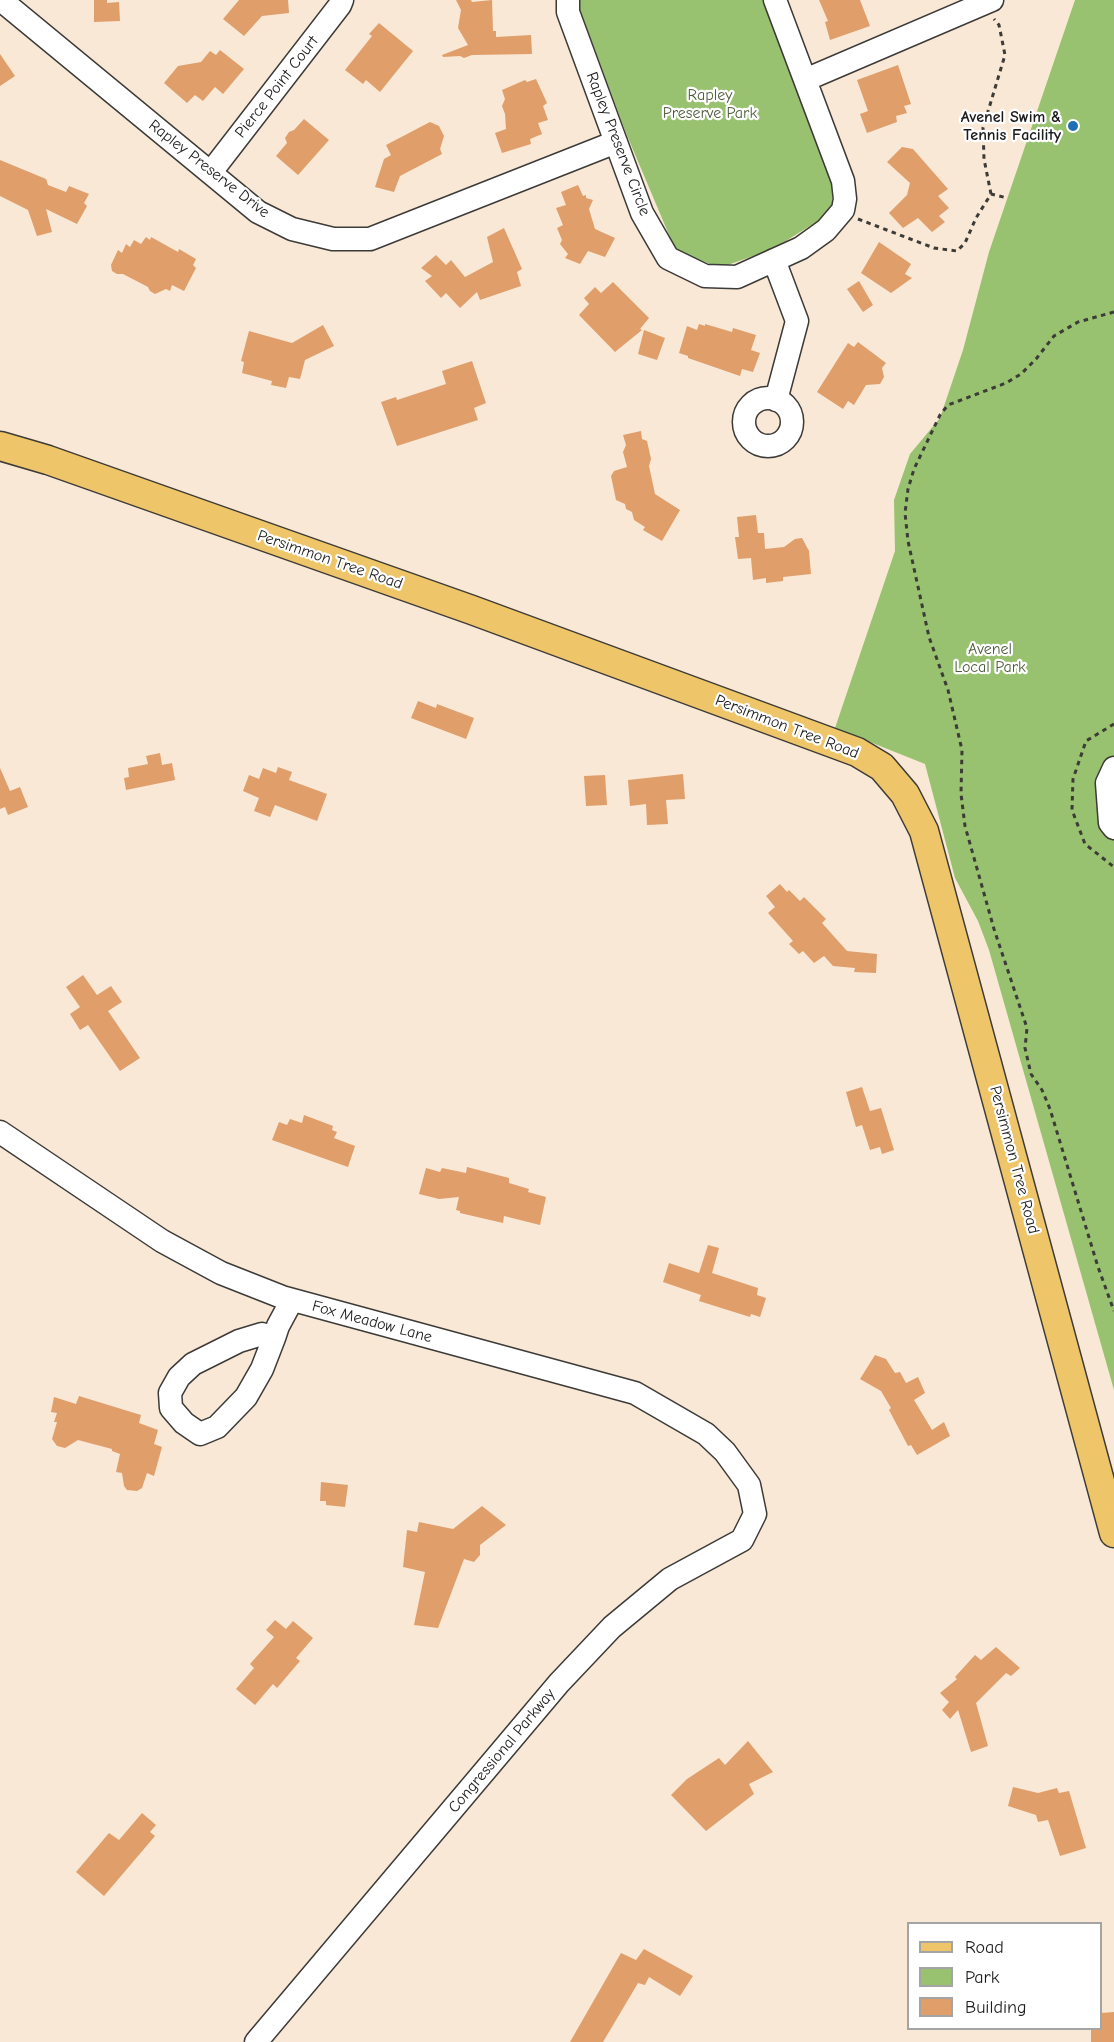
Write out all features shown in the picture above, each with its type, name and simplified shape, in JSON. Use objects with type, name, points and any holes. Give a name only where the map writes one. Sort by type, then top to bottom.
[{"type":"main road","name":"Persimmon Tree Road","points":[[0,446],[48,460],[472,610],[857,752],[882,767],[905,794],[927,841],[1114,1533]]},
{"type":"street","name":"Rapley Preserve Drive","points":[[2,0],[258,212],[292,230],[333,239],[370,239],[616,142]]},
{"type":"street","name":"Pierce Point Court","points":[[211,172],[342,0]]},
{"type":"street","name":"Rapley Preserve Circle","points":[[568,0],[568,12],[642,213],[668,258],[705,276],[738,277],[801,249],[826,230],[843,210]]},
{"type":"street","points":[[775,0],[843,181],[845,199],[843,210]]},
{"type":"street","points":[[805,80],[988,2]]},
{"type":"street","points":[[774,260],[797,321],[776,400]]},
{"type":"street","points":[[1114,768],[1107,783],[1110,823],[1114,828]]},
{"type":"street","name":"Fox Meadow Lane","points":[[0,1132],[162,1241],[221,1273],[292,1300],[635,1394],[706,1434],[725,1452],[749,1485]]},
{"type":"street","points":[[274,1338],[262,1334],[239,1341],[193,1364],[179,1377],[170,1393],[171,1408],[184,1424],[200,1434],[218,1427],[246,1397],[262,1369],[292,1300]]},
{"type":"street","name":"Congressional Parkway","points":[[256,2042],[560,1683],[612,1627],[670,1579],[742,1540],[755,1514],[749,1485]]},
{"type":"path","points":[[843,210],[858,219],[934,248],[957,251],[965,243],[976,218],[991,194],[984,159],[984,128],[1005,55],[999,25],[988,2]]},
{"type":"path","points":[[991,194],[1007,198]]},
{"type":"path","points":[[1114,312],[1078,322],[1054,336],[1021,374],[1006,383],[948,405],[940,415],[914,468],[904,513],[929,637],[948,690],[962,750],[961,794],[964,826],[994,929],[1028,1028],[1025,1048],[1031,1074],[1042,1090],[1050,1109],[1098,1267],[1114,1311]]},
{"type":"path","points":[[1114,724],[1086,741],[1073,779],[1072,810],[1085,844],[1114,867]]},
{"type":"green space","name":"Rapley Preserve Park","points":[[580,0],[763,0],[833,174],[832,212],[773,249],[719,268],[675,249],[626,133],[579,7]]},
{"type":"green space","name":"Avenel Local Park","points":[[1075,0],[1114,0],[1114,1390],[989,950],[978,921],[955,878],[925,764],[835,728],[895,551],[894,500],[910,454],[940,418],[963,350],[989,252]]},
{"type":"building","points":[[94,0],[107,0],[107,3],[119,2],[120,21],[94,22]]},
{"type":"building","points":[[239,0],[288,0],[289,13],[262,16],[244,36],[223,19]]},
{"type":"building","points":[[456,0],[471,0],[472,2],[492,0],[493,31],[496,31],[496,37],[531,35],[532,54],[443,57],[442,55],[468,45],[458,28],[461,10]]},
{"type":"building","points":[[819,0],[860,0],[870,26],[830,40],[825,22],[828,21]]},
{"type":"building","points":[[379,23],[413,51],[380,92],[366,80],[363,84],[345,70],[372,36],[369,34]]},
{"type":"building","points":[[220,50],[244,69],[223,94],[215,87],[203,101],[195,95],[187,103],[164,83],[178,66],[201,62],[210,51],[216,55]]},
{"type":"building","points":[[0,54],[15,76],[0,86]]},
{"type":"building","points":[[898,65],[911,104],[904,106],[907,113],[896,116],[897,122],[867,133],[860,114],[868,111],[857,80]]},
{"type":"building","points":[[536,79],[547,103],[543,106],[548,120],[538,123],[542,134],[530,139],[531,144],[502,153],[495,133],[506,129],[502,106],[505,99],[502,90],[525,80],[527,82]]},
{"type":"building","points":[[304,119],[329,140],[298,175],[276,156],[287,143],[285,138],[289,132]]},
{"type":"building","points":[[430,122],[439,126],[444,136],[440,149],[442,154],[400,176],[394,192],[375,187],[384,159],[391,155],[386,145]]},
{"type":"building","points":[[902,147],[913,149],[948,189],[938,196],[949,208],[939,216],[945,222],[932,232],[918,218],[903,228],[889,213],[907,195],[910,183],[887,162]]},
{"type":"building","points":[[0,160],[46,179],[48,185],[66,192],[69,186],[89,194],[84,203],[87,206],[77,224],[46,209],[52,232],[37,236],[28,210],[0,196]]},
{"type":"building","points":[[578,185],[583,196],[586,195],[586,198],[593,200],[589,209],[595,229],[615,238],[605,257],[588,251],[580,264],[565,258],[568,254],[560,244],[562,240],[557,228],[563,225],[556,208],[566,205],[561,192]]},
{"type":"building","points":[[504,228],[522,269],[517,272],[521,286],[480,300],[477,292],[460,308],[446,293],[441,298],[425,281],[432,276],[421,268],[436,255],[446,265],[451,260],[465,277],[493,262],[487,237]]},
{"type":"building","points":[[146,237],[150,240],[151,237],[178,252],[179,249],[196,259],[193,265],[196,268],[184,291],[172,285],[170,291],[166,289],[155,294],[148,287],[112,271],[111,265],[118,250],[122,253],[126,244],[130,247],[134,240],[141,244]]},
{"type":"building","points":[[879,242],[911,264],[905,274],[912,278],[891,293],[861,273]]},
{"type":"building","points":[[859,281],[873,305],[863,312],[847,289]]},
{"type":"building","points":[[613,282],[649,318],[640,329],[642,330],[615,352],[579,315],[589,304],[584,298],[595,287],[601,293]]},
{"type":"building","points":[[699,324],[732,332],[733,328],[756,335],[751,350],[760,353],[753,372],[742,369],[740,376],[679,353],[687,326],[697,330]]},
{"type":"building","points":[[323,325],[334,346],[305,360],[300,379],[289,377],[286,388],[271,385],[272,381],[242,373],[244,362],[241,361],[249,331],[292,343]]},
{"type":"building","points":[[644,330],[665,338],[657,360],[638,354]]},
{"type":"building","points":[[858,342],[886,363],[882,368],[884,377],[880,384],[866,385],[854,405],[848,401],[843,409],[817,392],[848,343],[854,347]]},
{"type":"building","points":[[472,361],[486,403],[474,408],[478,420],[397,446],[381,402],[396,397],[397,400],[446,384],[442,371]]},
{"type":"building","points":[[641,431],[642,439],[647,441],[651,459],[649,466],[655,494],[680,510],[662,541],[643,530],[645,527],[634,520],[632,512],[626,509],[625,504],[616,500],[611,476],[614,471],[627,467],[623,452],[626,445],[623,435]]},
{"type":"building","points":[[756,515],[758,533],[764,533],[765,549],[784,547],[795,539],[802,538],[809,551],[811,574],[783,577],[783,581],[766,583],[766,578],[753,580],[751,558],[738,559],[735,537],[739,537],[737,517]]},
{"type":"building","points":[[418,701],[436,708],[437,704],[474,718],[466,739],[411,718]]},
{"type":"building","points":[[160,753],[162,765],[172,763],[175,780],[126,790],[124,778],[129,777],[128,768],[148,764],[146,756]]},
{"type":"building","points":[[278,767],[292,772],[289,780],[327,794],[317,821],[275,805],[270,817],[254,811],[259,798],[243,791],[249,775],[259,779],[263,768],[276,773]]},
{"type":"building","points":[[0,768],[10,791],[20,787],[28,807],[8,815],[5,807],[0,809]]},
{"type":"building","points":[[683,774],[685,799],[666,800],[668,824],[647,825],[646,804],[630,806],[628,780]]},
{"type":"building","points":[[605,775],[607,805],[586,806],[584,776]]},
{"type":"building","points":[[780,884],[800,901],[804,897],[826,919],[822,923],[847,951],[877,954],[876,973],[854,972],[855,968],[833,966],[824,956],[814,963],[803,951],[799,954],[789,944],[793,941],[768,913],[775,907],[766,896]]},
{"type":"building","points":[[83,975],[97,995],[111,986],[122,1002],[108,1011],[140,1058],[120,1071],[88,1025],[80,1030],[70,1014],[80,1007],[66,987]]},
{"type":"building","points":[[862,1087],[870,1111],[881,1108],[894,1150],[882,1154],[880,1147],[870,1150],[862,1125],[856,1127],[846,1092]]},
{"type":"building","points":[[304,1115],[333,1126],[332,1130],[337,1132],[334,1138],[355,1146],[348,1167],[272,1140],[279,1122],[287,1125],[290,1119],[302,1123]]},
{"type":"building","points":[[467,1167],[509,1178],[509,1183],[546,1197],[540,1225],[504,1216],[503,1223],[460,1213],[456,1210],[459,1197],[439,1199],[419,1194],[426,1168],[440,1172],[442,1168],[466,1173]]},
{"type":"building","points":[[708,1245],[719,1248],[712,1273],[758,1288],[757,1295],[766,1298],[760,1317],[751,1314],[750,1317],[699,1301],[701,1295],[663,1282],[669,1263],[699,1273]]},
{"type":"building","points":[[875,1355],[886,1359],[895,1373],[900,1372],[906,1383],[918,1377],[925,1393],[914,1400],[932,1430],[944,1422],[950,1436],[917,1455],[911,1445],[908,1446],[881,1391],[860,1379]]},
{"type":"building","points":[[79,1396],[141,1415],[139,1423],[158,1430],[154,1444],[162,1447],[154,1476],[147,1473],[142,1488],[137,1491],[127,1490],[122,1473],[116,1472],[120,1454],[112,1449],[78,1440],[65,1448],[57,1446],[52,1439],[57,1422],[54,1422],[57,1413],[51,1412],[54,1397],[76,1404]]},
{"type":"building","points":[[321,1482],[348,1485],[345,1507],[326,1505],[326,1501],[320,1501]]},
{"type":"building","points":[[482,1506],[506,1525],[480,1545],[480,1555],[474,1562],[464,1559],[438,1628],[414,1625],[425,1572],[403,1567],[407,1530],[417,1532],[419,1522],[453,1529]]},
{"type":"building","points":[[275,1620],[286,1629],[293,1621],[313,1638],[296,1658],[300,1661],[277,1688],[273,1684],[255,1705],[236,1689],[254,1668],[250,1664],[274,1637],[266,1630]]},
{"type":"building","points":[[996,1647],[1020,1668],[1011,1676],[1006,1673],[976,1703],[988,1746],[971,1752],[958,1710],[950,1719],[942,1710],[949,1702],[940,1693],[957,1679],[955,1677],[975,1655],[981,1660]]},
{"type":"building","points":[[748,1741],[773,1772],[749,1784],[754,1794],[706,1831],[671,1795],[687,1779],[719,1758],[725,1765]]},
{"type":"building","points":[[1013,1787],[1038,1793],[1057,1788],[1059,1793],[1069,1791],[1086,1848],[1060,1856],[1048,1820],[1038,1822],[1036,1815],[1008,1806]]},
{"type":"building","points":[[142,1813],[156,1825],[150,1832],[155,1836],[104,1896],[76,1872],[109,1833],[119,1840]]},
{"type":"building","points":[[644,1949],[693,1976],[680,1996],[649,1977],[645,1985],[638,1983],[603,2042],[570,2042],[621,1953],[636,1960]]},
{"type":"building","points":[[1114,2012],[1114,2042],[1091,2042],[1091,2030],[1102,2030],[1102,2013]]},
{"type":"place","name":"Avenel Swim & Tennis Facility","points":[[1073,126]]}]
